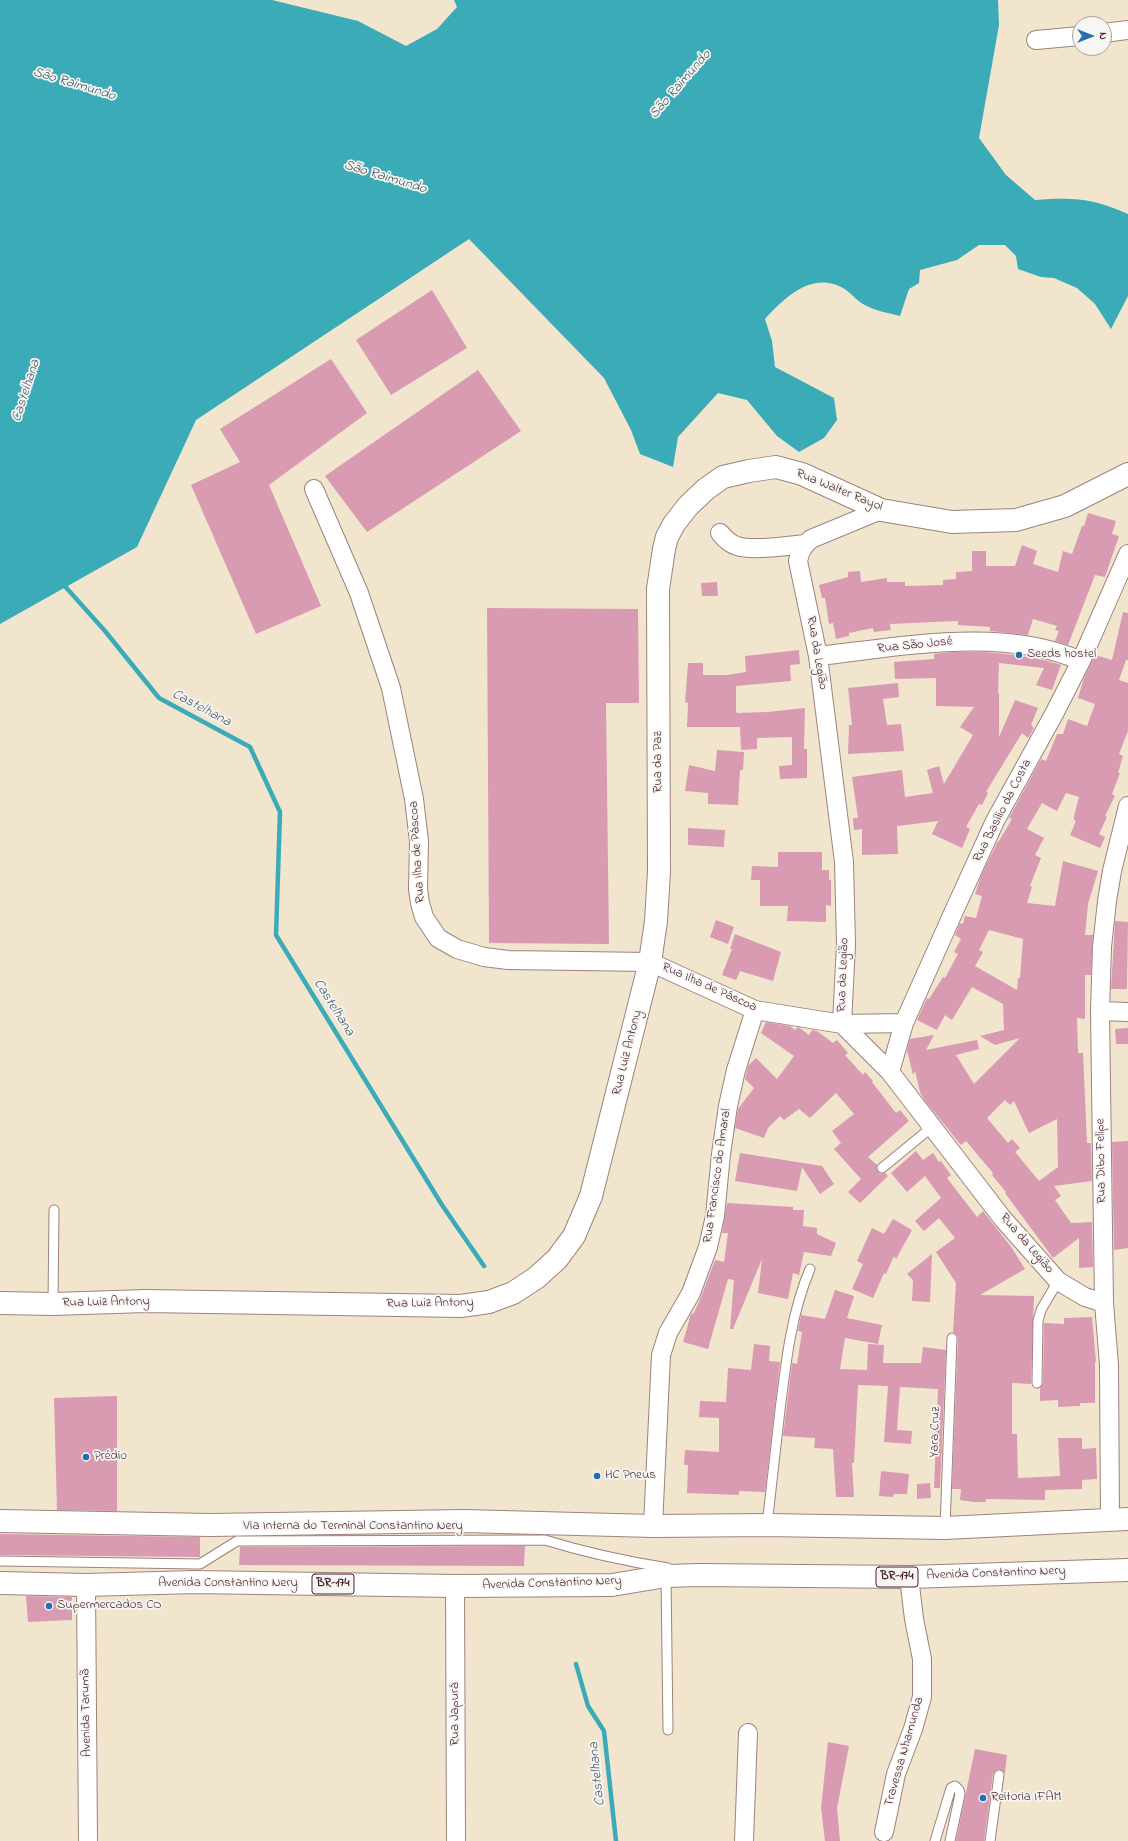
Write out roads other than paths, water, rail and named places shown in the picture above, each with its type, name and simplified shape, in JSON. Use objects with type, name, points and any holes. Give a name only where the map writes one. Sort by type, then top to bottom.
[{"type":"main road","name":"Rua Walter Rayol","points":[[661,562],[667,537],[674,524],[688,506],[706,489],[724,477],[749,470],[776,467],[795,472],[881,510],[952,522],[1016,520],[1065,506],[1128,474]]},
{"type":"main road","name":"Rua da Paz","points":[[650,962],[656,921],[659,872],[658,589],[661,562]]},
{"type":"main road","name":"Rua Luiz Antony","points":[[0,1303],[53,1304],[146,1301],[461,1306],[489,1302],[513,1293],[536,1278],[557,1259],[580,1225],[593,1189],[650,962]]},
{"type":"main road","points":[[0,1521],[210,1525],[464,1521],[653,1526],[945,1528],[1119,1519]]},
{"type":"main road","name":"Avenida Constantino Nery","points":[[0,1583],[86,1585],[195,1582],[455,1586],[612,1584],[666,1576],[707,1575],[909,1577],[1128,1570]]},
{"type":"street","points":[[1112,32],[1128,30]]},
{"type":"street","points":[[1036,40],[1072,37]]},
{"type":"street","name":"Rua Ilha de Páscoa","points":[[314,489],[359,593],[391,688],[414,799],[419,841],[418,889],[420,903],[424,916],[438,938],[457,949],[484,957],[508,960],[650,962],[755,1010],[842,1024],[904,1023]]},
{"type":"street","points":[[720,533],[728,541],[738,547],[751,548],[804,544],[811,539],[881,510]]},
{"type":"street","name":"Rua da Legião","points":[[804,544],[798,561],[799,571],[818,656],[844,862],[846,944],[842,1024],[890,1072],[1003,1219],[1058,1282],[1085,1297],[1104,1303]]},
{"type":"street","name":"Rua Basílio da Costa","points":[[890,1072],[904,1023],[996,821],[1081,661],[1128,554]]},
{"type":"street","name":"Rua São José","points":[[818,656],[942,642],[1010,644],[1042,648],[1062,653],[1081,661]]},
{"type":"street","name":"Rua Dibo Felipe","points":[[1119,1519],[1104,1303],[1100,1011],[1102,947],[1107,902],[1112,870],[1128,806]]},
{"type":"street","name":"Rua Francisco do Amaral","points":[[653,1526],[661,1355],[668,1333],[691,1293],[708,1247],[715,1216],[721,1154],[728,1106],[736,1070],[755,1010]]},
{"type":"street","points":[[1100,1011],[1128,1012]]},
{"type":"street","name":"Travessa Nhamunda","points":[[884,1832],[896,1774],[913,1729],[922,1697],[922,1659],[914,1619],[909,1577]]},
{"type":"street","name":"Avenida Tarumã","points":[[86,1585],[88,1841]]},
{"type":"street","name":"Rua Japurá","points":[[455,1586],[456,1841]]},
{"type":"street","points":[[744,1841],[748,1733]]},
{"type":"lane","points":[[882,1168],[932,1126]]},
{"type":"lane","points":[[53,1304],[54,1210]]},
{"type":"lane","points":[[767,1526],[787,1353],[794,1313],[810,1270]]},
{"type":"lane","points":[[1037,1383],[1038,1321],[1042,1310],[1058,1282]]},
{"type":"lane","name":"Yara Cruz","points":[[945,1528],[952,1338]]},
{"type":"lane","points":[[545,1540],[588,1525]]},
{"type":"lane","points":[[545,1540],[614,1560],[707,1575]]},
{"type":"lane","name":"Via Interna do Terminal Constantino Nery","points":[[0,1561],[200,1564],[237,1541],[545,1540]]},
{"type":"lane","points":[[666,1576],[668,1730]]},
{"type":"lane","points":[[990,1841],[999,1775]]},
{"type":"lane","points":[[935,1841],[951,1788],[955,1786],[960,1794],[950,1841]]},
{"type":"water","name":"São Raimundo","points":[[0,0],[272,0],[358,21],[406,46],[437,29],[457,7],[454,0],[998,0],[999,25],[979,138],[1006,175],[1035,200],[1083,200],[1104,205],[1128,214],[1128,296],[1111,329],[1095,304],[1077,288],[1054,278],[1041,277],[1018,269],[1016,256],[1005,245],[979,245],[957,260],[920,270],[919,283],[909,289],[900,316],[869,307],[860,302],[846,290],[834,284],[812,284],[801,288],[782,302],[765,319],[772,341],[775,367],[834,398],[837,420],[824,438],[799,452],[777,436],[747,400],[718,393],[678,437],[673,467],[640,454],[631,430],[604,378],[469,239],[196,420],[137,547],[0,624]]},
{"type":"waterway","name":"Castelhana","points":[[62,583],[105,631],[159,698],[250,747],[280,812],[276,935],[442,1205],[484,1266]]},
{"type":"waterway","name":"Castelhana","points":[[576,1664],[588,1706],[604,1731],[616,1841]]},
{"type":"place","name":"Seeds hostel","points":[[1019,655]]},
{"type":"place","name":"Prédio","points":[[86,1457]]},
{"type":"place","name":"HC Pneus","points":[[597,1476]]},
{"type":"place","name":"Supermercados CO","points":[[49,1606]]},
{"type":"place","name":"Reitoria IFAM","points":[[983,1798]]}]
